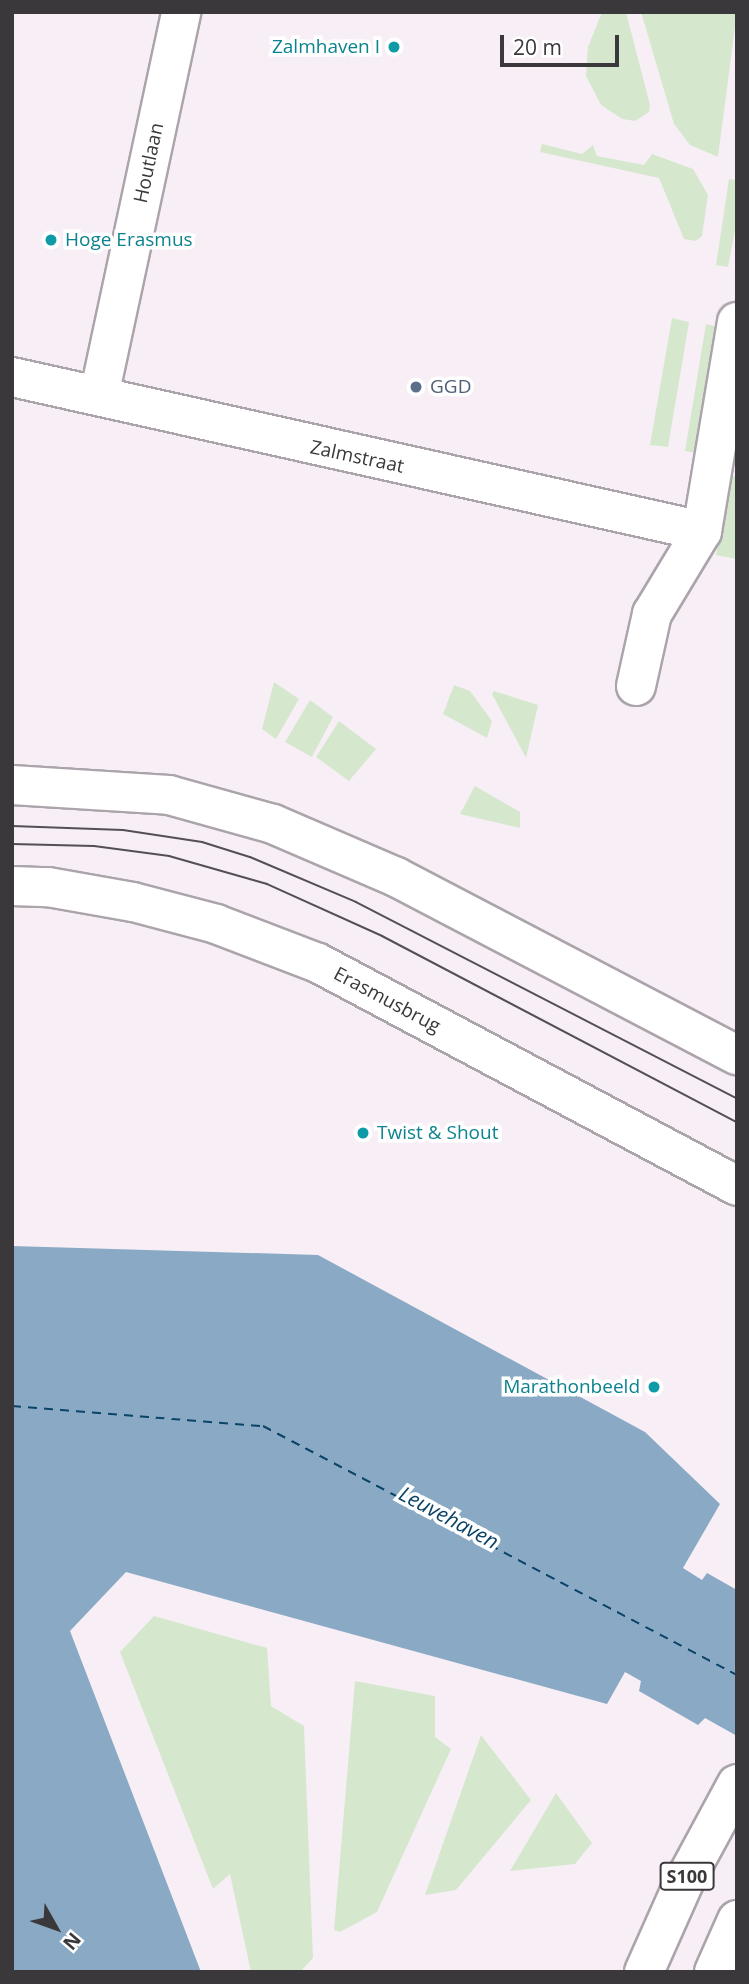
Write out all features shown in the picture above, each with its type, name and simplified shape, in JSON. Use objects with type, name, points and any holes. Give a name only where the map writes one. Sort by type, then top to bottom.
[{"type":"main road","name":"Houtlaan","points":[[99,396],[181,12]]},
{"type":"main road","points":[[636,686],[652,614],[702,531],[737,322]]},
{"type":"main road","name":"Zalmstraat","points":[[12,377],[702,531]]},
{"type":"main road","points":[[12,785],[147,792],[246,814],[396,877],[737,1055]]},
{"type":"main road","name":"Erasmusbrug","points":[[12,886],[48,887],[133,902],[216,924],[318,963],[737,1186]]},
{"type":"main road","name":"S100","points":[[644,1972],[685,1880],[737,1784]]},
{"type":"main road","points":[[714,1972],[737,1920]]},
{"type":"green space","points":[[602,12],[626,12],[650,105],[649,112],[635,121],[622,119],[601,105],[586,76],[588,47]]},
{"type":"green space","points":[[641,12],[737,12],[718,157],[690,145],[674,124]]},
{"type":"green space","points":[[542,144],[582,154],[593,145],[597,156],[644,165],[652,154],[693,169],[708,195],[702,236],[696,241],[684,239],[659,178],[540,152]]},
{"type":"green space","points":[[729,179],[737,180],[737,220],[728,267],[716,265]]},
{"type":"green space","points":[[672,318],[689,322],[668,447],[650,445]]},
{"type":"green space","points":[[706,324],[719,327],[698,453],[685,451]]},
{"type":"green space","points":[[730,476],[737,477],[737,559],[716,555]]},
{"type":"green space","points":[[274,682],[299,699],[276,739],[262,729]]},
{"type":"green space","points":[[454,685],[470,691],[492,721],[487,738],[443,714]]},
{"type":"green space","points":[[494,691],[538,705],[526,758],[492,694]]},
{"type":"green space","points":[[310,700],[333,717],[312,757],[285,742]]},
{"type":"green space","points":[[339,721],[376,749],[349,781],[316,757]]},
{"type":"green space","points":[[475,786],[520,812],[520,828],[460,814]]},
{"type":"green space","points":[[154,1616],[267,1648],[271,1706],[304,1726],[313,1958],[300,1972],[251,1972],[230,1874],[213,1889],[120,1652]]},
{"type":"green space","points":[[355,1681],[435,1696],[435,1737],[451,1749],[377,1912],[340,1932],[334,1930]]},
{"type":"green space","points":[[481,1735],[531,1800],[456,1890],[425,1895]]},
{"type":"green space","points":[[556,1793],[592,1843],[575,1864],[510,1871]]},
{"type":"water","name":"Leuvehaven","points":[[12,1246],[318,1255],[645,1432],[720,1504],[683,1568],[702,1580],[707,1573],[737,1590],[737,1736],[705,1718],[698,1725],[639,1691],[641,1681],[625,1672],[607,1704],[126,1572],[70,1631],[201,1972],[12,1972]]},
{"type":"ferry route","points":[[12,1406],[263,1426],[737,1675]]},
{"type":"tram line","points":[[12,826],[123,830],[202,842],[250,857],[356,902],[737,1099]]},
{"type":"tram line","points":[[12,844],[94,846],[169,856],[267,884],[382,936],[737,1122]]},
{"type":"place","name":"Zalmhaven I","points":[[394,47]]},
{"type":"place","name":"Hoge Erasmus","points":[[51,240]]},
{"type":"place","name":"GGD","points":[[416,387]]},
{"type":"place","name":"Twist & Shout","points":[[363,1133]]},
{"type":"place","name":"Marathonbeeld","points":[[654,1387]]}]
